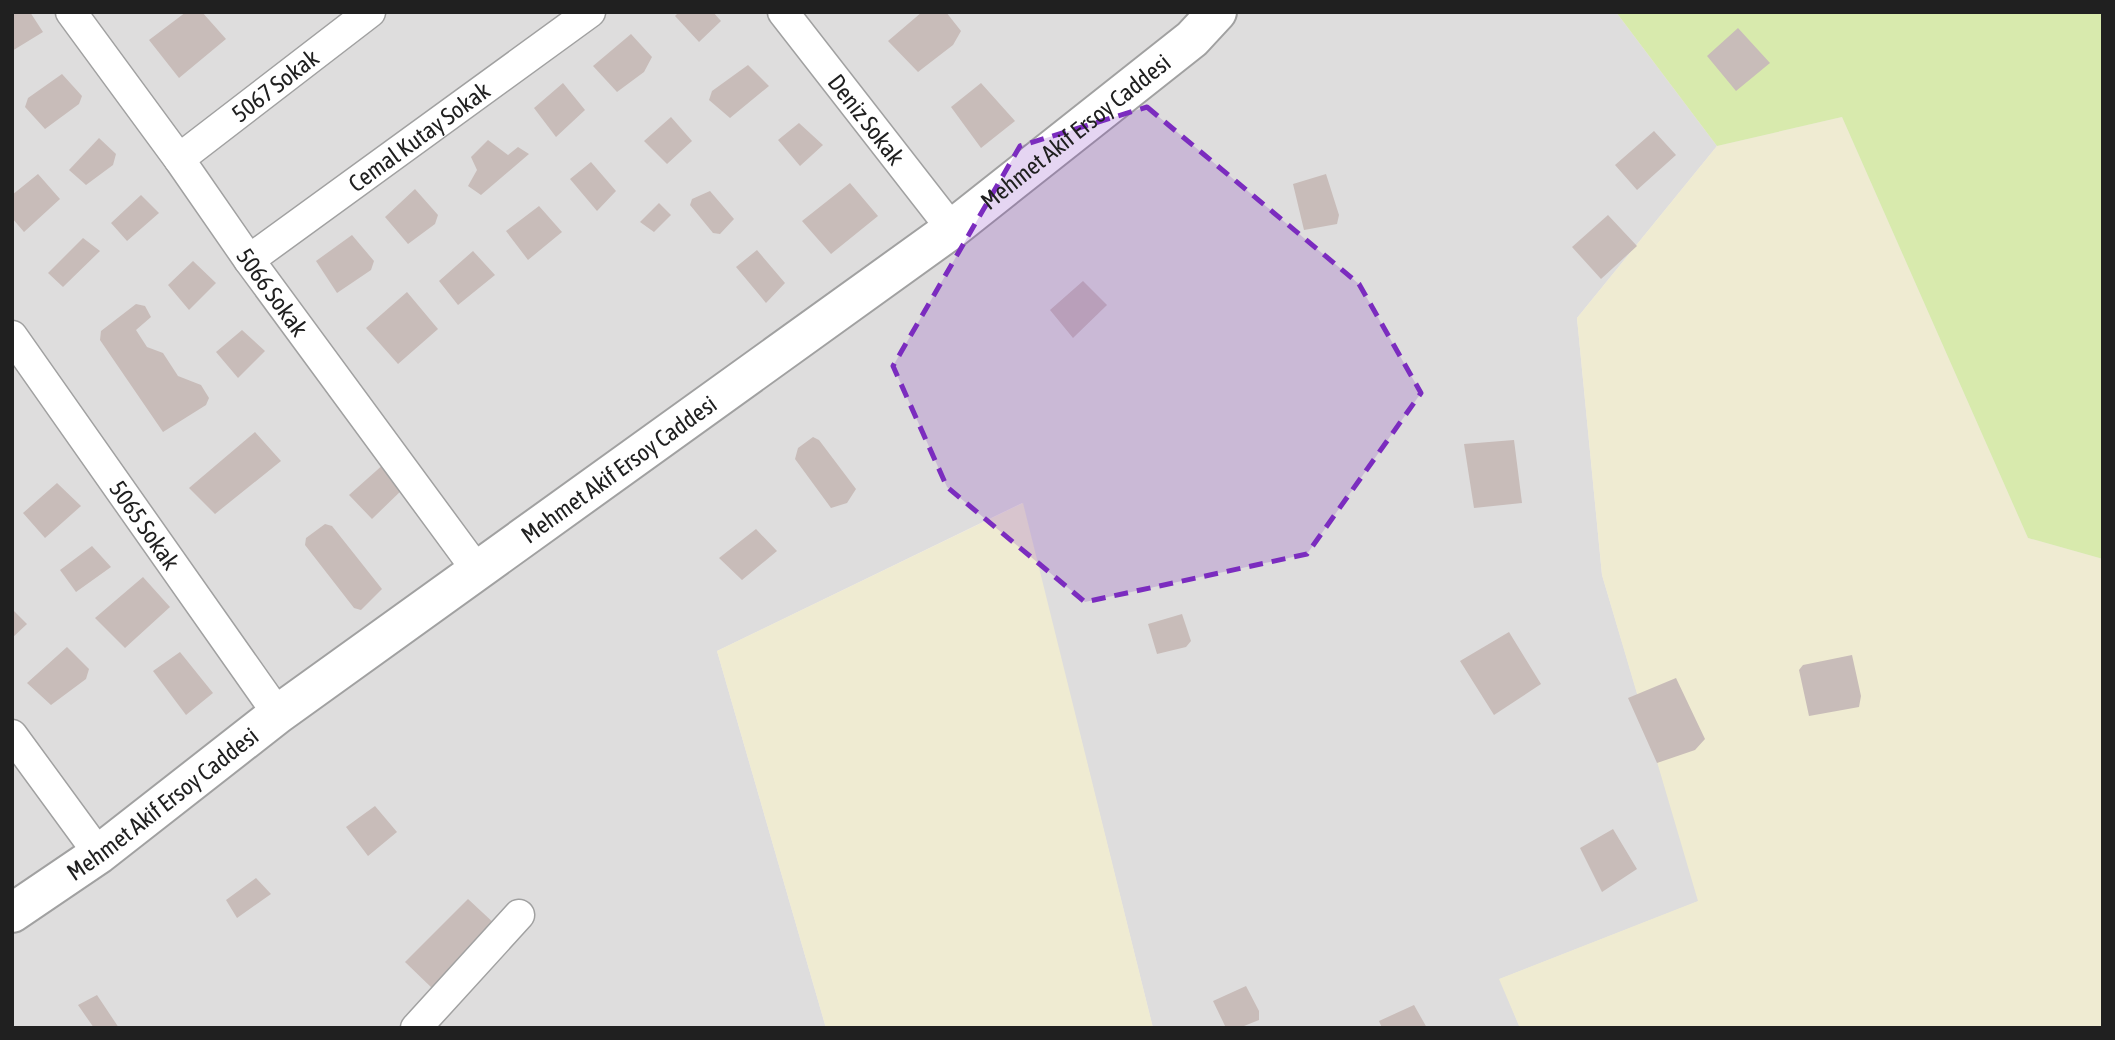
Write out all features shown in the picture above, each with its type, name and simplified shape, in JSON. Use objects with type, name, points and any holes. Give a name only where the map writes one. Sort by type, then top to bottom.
[{"type":"street","name":"5066 Sokak","points":[[71,12],[477,570]]},
{"type":"street","name":"5067 Sokak","points":[[179,159],[370,12]]},
{"type":"street","name":"Cemal Kutay Sokak","points":[[249,260],[590,12]]},
{"type":"street","name":"Deniz Sokak","points":[[783,12],[952,229]]},
{"type":"street","name":"Mehmet Akif Ersoy Caddesi","points":[[12,914],[99,853],[278,714],[952,229],[1192,39],[1217,12]]},
{"type":"street","name":"5065 Sokak","points":[[12,336],[278,714]]},
{"type":"street","points":[[12,735],[99,853]]},
{"type":"street","points":[[415,1028],[519,915]]},
{"type":"highlighted area","points":[[1147,107],[1359,284],[1421,393],[1307,554],[1085,602],[947,487],[893,366],[1020,146]]},
{"type":"shaded area","points":[[12,12],[1616,12],[1717,146],[1577,318],[1602,575],[1699,901],[1500,979],[1520,1028],[1153,1028],[1022,503],[717,651],[826,1028],[12,1028]]},
{"type":"shaded area","points":[[1842,117],[2028,538],[2103,559],[2103,1028],[1520,1028],[1499,979],[1698,901],[1602,575],[1577,318],[1717,146]]},
{"type":"shaded area","points":[[1023,503],[1153,1028],[826,1028],[717,651]]},
{"type":"green space","points":[[1616,12],[2103,12],[2103,559],[2028,538],[1842,117],[1717,146]]},
{"type":"building","points":[[12,12],[30,12],[43,32],[12,51]]},
{"type":"building","points":[[186,12],[202,12],[226,39],[179,78],[149,40]]},
{"type":"building","points":[[679,12],[713,12],[721,21],[699,42],[675,16]]},
{"type":"building","points":[[922,12],[946,12],[961,31],[953,45],[918,72],[888,41]]},
{"type":"building","points":[[1738,28],[1770,63],[1736,91],[1707,56]]},
{"type":"building","points":[[631,34],[652,57],[644,72],[617,92],[593,66]]},
{"type":"building","points":[[748,65],[769,86],[730,118],[709,100],[712,91]]},
{"type":"building","points":[[62,74],[82,96],[79,104],[45,129],[25,107],[28,98]]},
{"type":"building","points":[[563,83],[585,110],[556,137],[534,108]]},
{"type":"building","points":[[981,83],[1015,121],[981,148],[951,107]]},
{"type":"building","points":[[671,117],[692,141],[667,164],[644,141]]},
{"type":"building","points":[[799,123],[823,145],[800,166],[778,140]]},
{"type":"building","points":[[1654,131],[1676,155],[1637,190],[1615,165]]},
{"type":"building","points":[[99,138],[116,154],[113,165],[86,185],[69,170]]},
{"type":"building","points":[[488,140],[508,155],[518,147],[529,154],[481,195],[468,186],[477,170],[471,157]]},
{"type":"building","points":[[591,162],[616,191],[597,211],[570,179]]},
{"type":"building","points":[[38,174],[60,199],[24,232],[12,218],[12,195]]},
{"type":"building","points":[[1326,174],[1339,215],[1337,224],[1304,230],[1293,184]]},
{"type":"building","points":[[850,183],[878,216],[831,254],[802,221]]},
{"type":"building","points":[[415,189],[438,215],[435,224],[408,244],[385,217]]},
{"type":"building","points":[[710,191],[734,219],[720,234],[713,233],[690,205],[692,199]]},
{"type":"building","points":[[141,195],[159,213],[127,241],[111,223]]},
{"type":"building","points":[[659,203],[671,215],[654,232],[640,222]]},
{"type":"building","points":[[539,206],[562,232],[528,260],[506,231]]},
{"type":"building","points":[[1608,215],[1637,246],[1601,279],[1572,247]]},
{"type":"building","points":[[352,235],[374,261],[371,270],[337,293],[316,261]]},
{"type":"building","points":[[83,238],[100,251],[63,287],[48,273]]},
{"type":"building","points":[[757,250],[785,283],[766,303],[736,267]]},
{"type":"building","points":[[473,251],[495,275],[458,305],[439,281]]},
{"type":"building","points":[[193,261],[216,283],[189,310],[168,285]]},
{"type":"building","points":[[1083,281],[1107,305],[1073,338],[1050,310]]},
{"type":"building","points":[[407,292],[438,329],[398,364],[366,328]]},
{"type":"building","points":[[136,304],[145,306],[151,317],[136,330],[147,347],[163,353],[178,376],[201,385],[209,398],[206,405],[163,432],[100,340],[101,331]]},
{"type":"building","points":[[242,330],[265,351],[238,378],[216,352]]},
{"type":"building","points":[[255,432],[281,461],[215,514],[189,488]]},
{"type":"building","points":[[813,437],[819,440],[856,489],[847,503],[831,508],[795,459],[798,448]]},
{"type":"building","points":[[1514,440],[1522,503],[1474,508],[1464,444]]},
{"type":"building","points":[[385,463],[406,486],[372,519],[349,495]]},
{"type":"building","points":[[57,483],[81,506],[45,538],[23,513]]},
{"type":"building","points":[[325,524],[332,526],[382,589],[361,610],[354,608],[305,545],[306,538]]},
{"type":"building","points":[[756,529],[777,551],[742,580],[719,558]]},
{"type":"building","points":[[92,546],[111,567],[76,592],[60,570]]},
{"type":"building","points":[[143,577],[170,607],[125,648],[95,618]]},
{"type":"building","points":[[12,609],[27,624],[12,638]]},
{"type":"building","points":[[1182,614],[1191,641],[1186,647],[1157,654],[1148,624]]},
{"type":"building","points":[[1509,632],[1541,684],[1494,715],[1460,661]]},
{"type":"building","points":[[67,647],[89,669],[86,679],[51,705],[27,683]]},
{"type":"building","points":[[180,652],[213,693],[186,715],[153,671]]},
{"type":"building","points":[[1852,655],[1861,696],[1859,707],[1809,716],[1799,670],[1803,665]]},
{"type":"building","points":[[1676,678],[1705,739],[1695,750],[1657,763],[1628,698]]},
{"type":"building","points":[[375,806],[397,832],[368,856],[346,827]]},
{"type":"building","points":[[1613,829],[1637,869],[1602,892],[1580,848]]},
{"type":"building","points":[[256,878],[271,894],[237,918],[226,900]]},
{"type":"building","points":[[468,899],[497,926],[433,989],[405,962]]},
{"type":"building","points":[[1246,986],[1259,1011],[1259,1020],[1239,1028],[1226,1028],[1213,1001]]},
{"type":"building","points":[[97,995],[119,1028],[94,1028],[78,1005]]},
{"type":"building","points":[[1414,1005],[1427,1028],[1382,1028],[1379,1021]]}]
